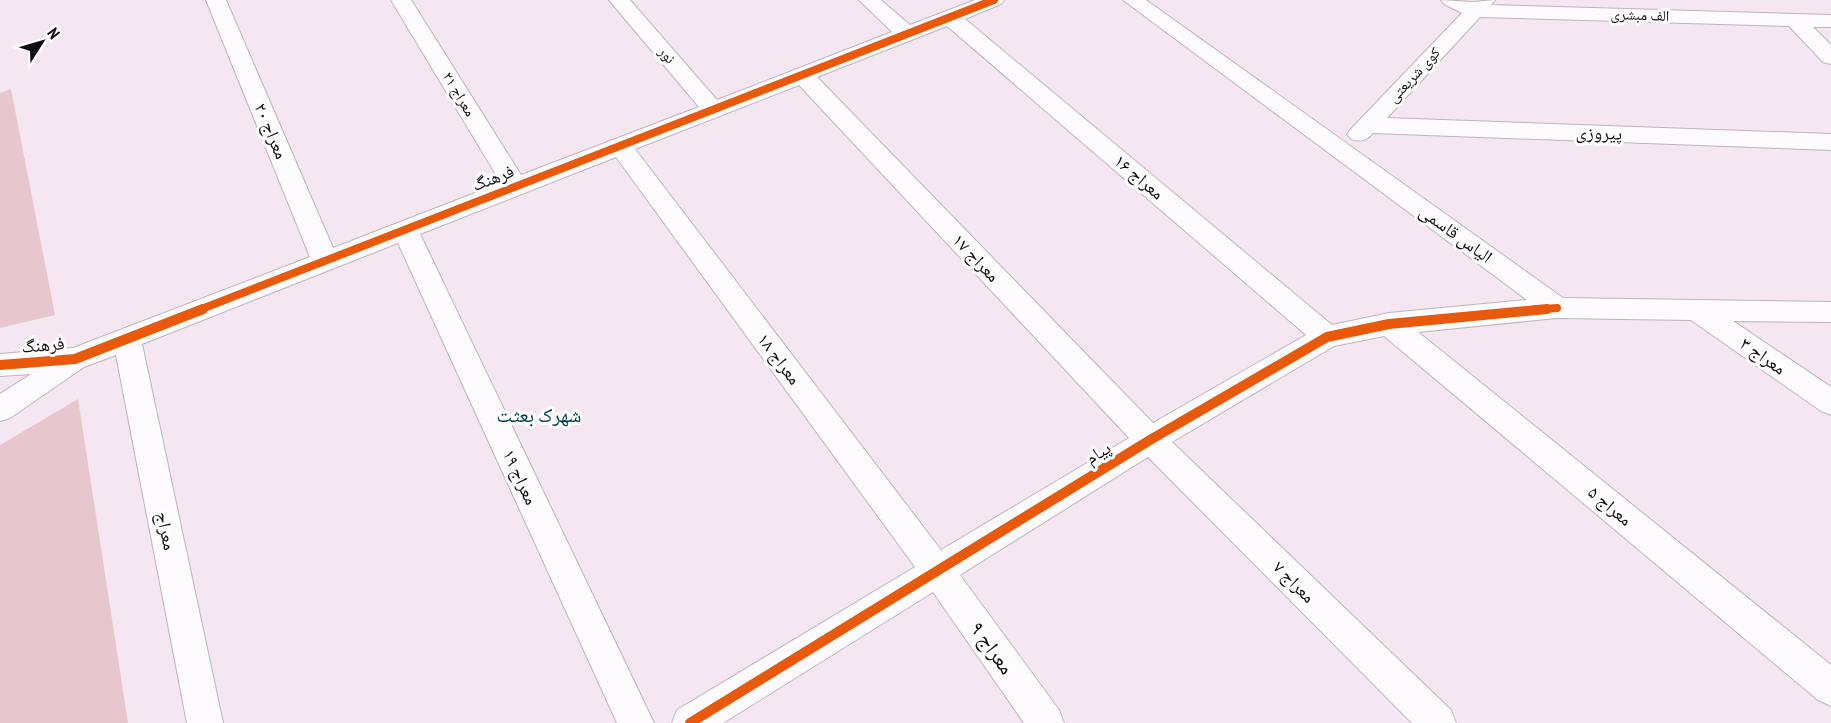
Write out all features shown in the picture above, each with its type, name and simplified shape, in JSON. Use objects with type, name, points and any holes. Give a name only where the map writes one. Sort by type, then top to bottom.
[{"type":"street","name":"معراج ۲۰","points":[[216,0],[325,261]]},
{"type":"street","name":"معراج ۲۱","points":[[401,0],[516,187]]},
{"type":"street","name":"نور","points":[[619,0],[714,110]]},
{"type":"street","points":[[869,0],[907,34]]},
{"type":"street","name":"فرهنگ","points":[[0,365],[75,359],[994,0]]},
{"type":"street","name":"الیاس قاسمی","points":[[1133,0],[1557,308]]},
{"type":"street","name":"الف مبشری","points":[[1451,0],[1480,5],[1831,21]]},
{"type":"street","name":"کوی شریعتی","points":[[1343,151],[1480,5]]},
{"type":"street","name":"معراج ۱۶","points":[[950,17],[1328,337]]},
{"type":"street","points":[[1796,20],[1831,57]]},
{"type":"street","name":"معراج ۱۷","points":[[802,75],[1150,440]]},
{"type":"street","name":"پیروزی","points":[[1367,125],[1831,142]]},
{"type":"street","name":"معراج ۱۸","points":[[620,146],[938,572]]},
{"type":"street","name":"معراج ۱۹","points":[[405,230],[636,723]]},
{"type":"street","points":[[1557,308],[1831,312]]},
{"type":"street","name":"پیام","points":[[690,723],[1150,440],[1328,337],[1389,324],[1557,308]]},
{"type":"street","name":"معراج ۳","points":[[1695,309],[1831,403]]},
{"type":"street","name":"معراج ۵","points":[[1389,324],[1831,688]]},
{"type":"street","name":"معراج","points":[[127,339],[205,723]]},
{"type":"street","points":[[0,409],[75,359]]},
{"type":"street","name":"معراج ۷","points":[[1150,440],[1438,723]]},
{"type":"street","name":"معراج ۹","points":[[938,572],[1046,723]]},
{"type":"shaded area","points":[[11,89],[55,315],[0,328],[0,93]]},
{"type":"shaded area","points":[[78,399],[128,723],[0,723],[0,445]]},
{"type":"cycle path","points":[[0,365],[75,359],[994,0]]},
{"type":"cycle path","points":[[690,723],[1150,440],[1327,337],[1389,324],[1557,308]]},
{"type":"district","name":"شهرک بعثت","points":[[539,415]]}]
